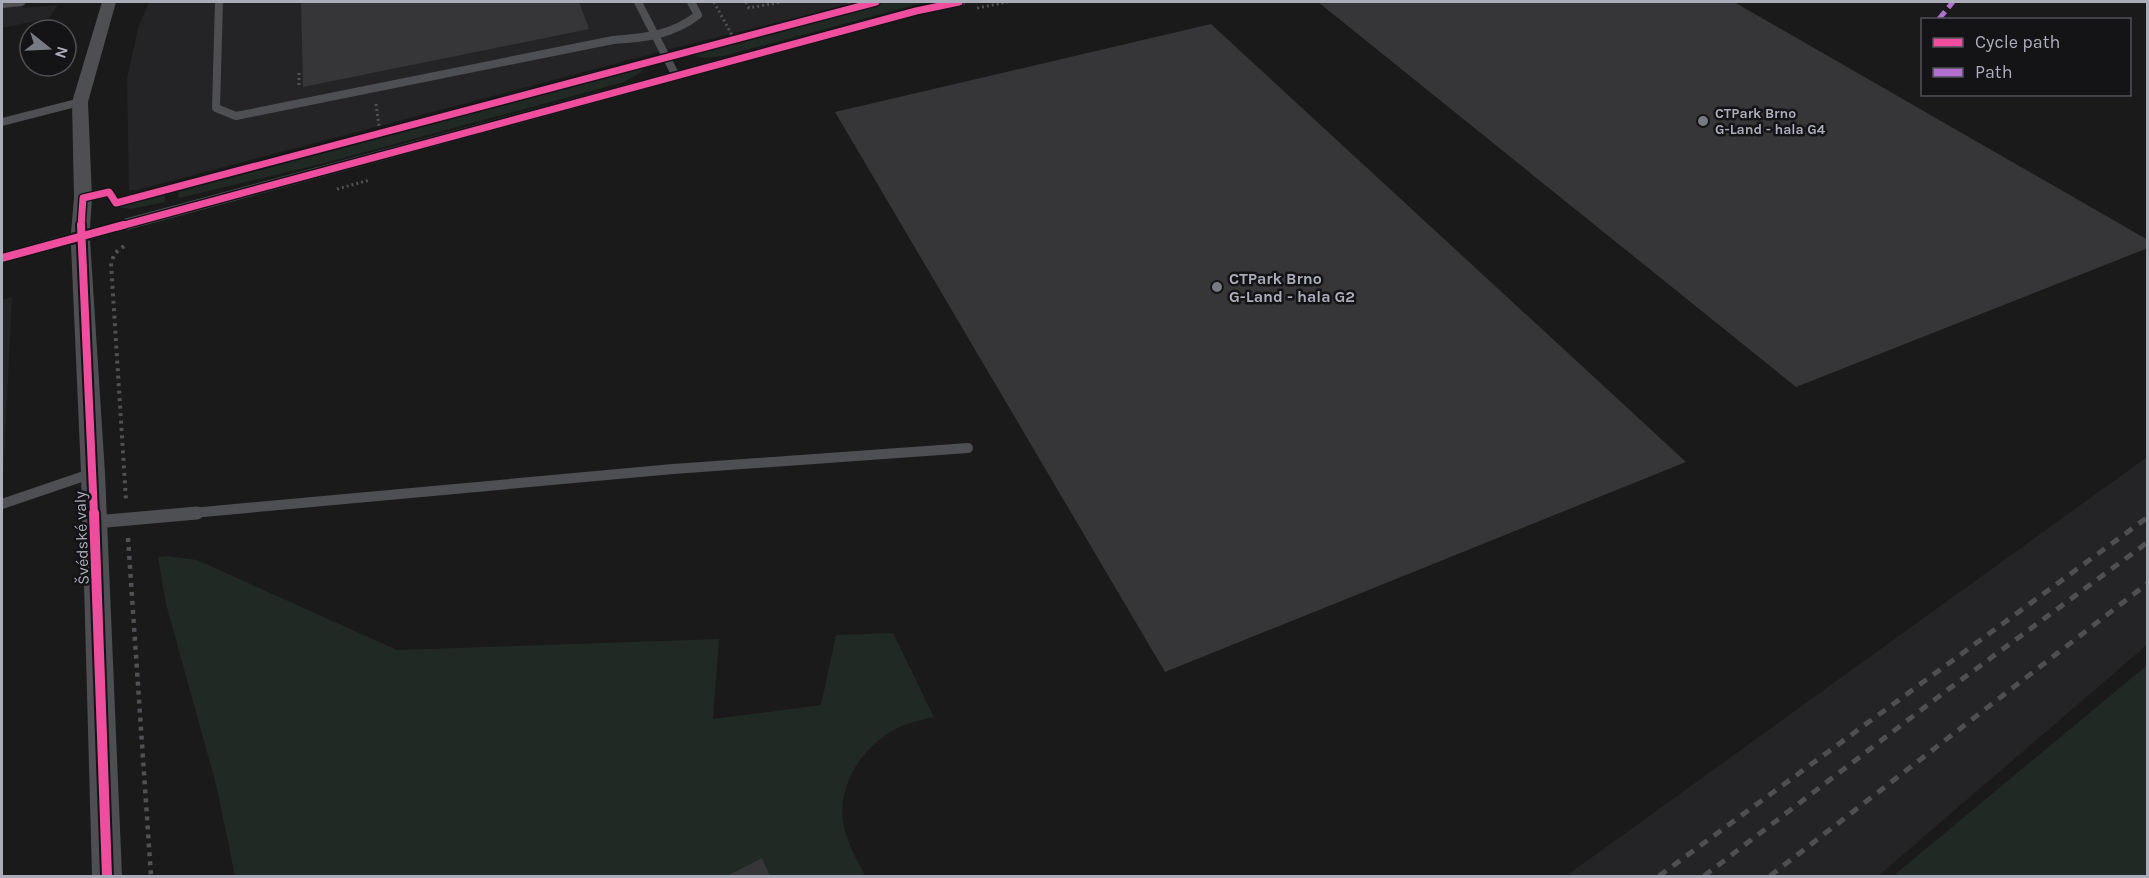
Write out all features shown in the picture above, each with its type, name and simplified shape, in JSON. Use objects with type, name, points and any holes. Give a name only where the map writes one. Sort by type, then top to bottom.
[{"type":"street","name":"Švédské valy","points":[[107,876],[93,473],[80,238],[83,198],[80,102],[109,2]]},
{"type":"street","points":[[2,258],[916,11],[966,5]]},
{"type":"lane","points":[[2,4],[21,2]]},
{"type":"lane","points":[[219,2],[216,108],[236,116],[613,40],[656,37],[685,26],[698,15],[691,2]]},
{"type":"lane","points":[[638,2],[676,76]]},
{"type":"lane","points":[[2,122],[80,102]]},
{"type":"lane","points":[[95,522],[673,469],[968,448]]},
{"type":"lane","points":[[2,504],[93,473]]},
{"type":"path","points":[[714,2],[734,39]]},
{"type":"path","points":[[746,2],[749,8],[781,2]]},
{"type":"path","points":[[966,5],[1008,2]]},
{"type":"path","points":[[819,16],[861,3]]},
{"type":"path","points":[[723,42],[744,36]]},
{"type":"path","points":[[376,101],[380,133]]},
{"type":"path","points":[[369,136],[392,130]]},
{"type":"path","points":[[330,191],[373,179]]},
{"type":"path","points":[[132,242],[115,253],[111,263],[151,876]]},
{"type":"shaded area","points":[[2,2],[28,2],[23,8],[58,5],[49,18],[18,18],[18,25],[2,28]]},
{"type":"shaded area","points":[[149,2],[861,2],[682,46],[137,190],[129,190],[127,79],[138,28]]},
{"type":"shaded area","points":[[883,2],[926,2],[723,56],[705,58],[687,54]]},
{"type":"shaded area","points":[[647,64],[640,73],[624,82],[321,164],[179,198],[178,192],[182,189]]},
{"type":"shaded area","points":[[160,195],[165,196],[165,202],[131,209],[115,207]]},
{"type":"shaded area","points":[[12,297],[3,479],[2,480],[2,300]]},
{"type":"shaded area","points":[[2147,457],[2147,645],[1878,876],[1566,876]]},
{"type":"shaded area","points":[[158,557],[197,560],[397,650],[719,639],[713,719],[821,705],[836,635],[893,633],[934,717],[891,731],[865,754],[847,784],[843,800],[843,817],[848,840],[865,876],[235,876],[217,788],[166,604]]},
{"type":"shaded area","points":[[2147,664],[2147,876],[1893,876],[2145,667]]},
{"type":"building","points":[[301,2],[579,2],[589,29],[303,87]]},
{"type":"building","name":"CTPark Brno G-Land - hala G4","points":[[1318,2],[1734,2],[2148,240],[2148,248],[1796,387]]},
{"type":"building","name":"CTPark Brno G-Land - hala G2","points":[[1211,24],[1686,462],[1165,672],[835,112]]},
{"type":"building","points":[[762,858],[770,876],[727,876]]},
{"type":"railway","points":[[1659,876],[2148,517]]},
{"type":"railway","points":[[1704,876],[1942,694],[2148,542]]},
{"type":"railway","points":[[1770,876],[2148,583]]},
{"type":"marked path","points":[[1940,18],[1953,2]]},
{"type":"cycle path","points":[[107,876],[93,473],[80,238],[83,198],[109,192],[116,203],[876,2]]},
{"type":"cycle path","points":[[2,258],[916,11],[959,2]]},
{"type":"place","name":"CTPark Brno G-Land - hala G4","points":[[1703,121]]},
{"type":"place","name":"CTPark Brno G-Land - hala G2","points":[[1217,287]]}]
